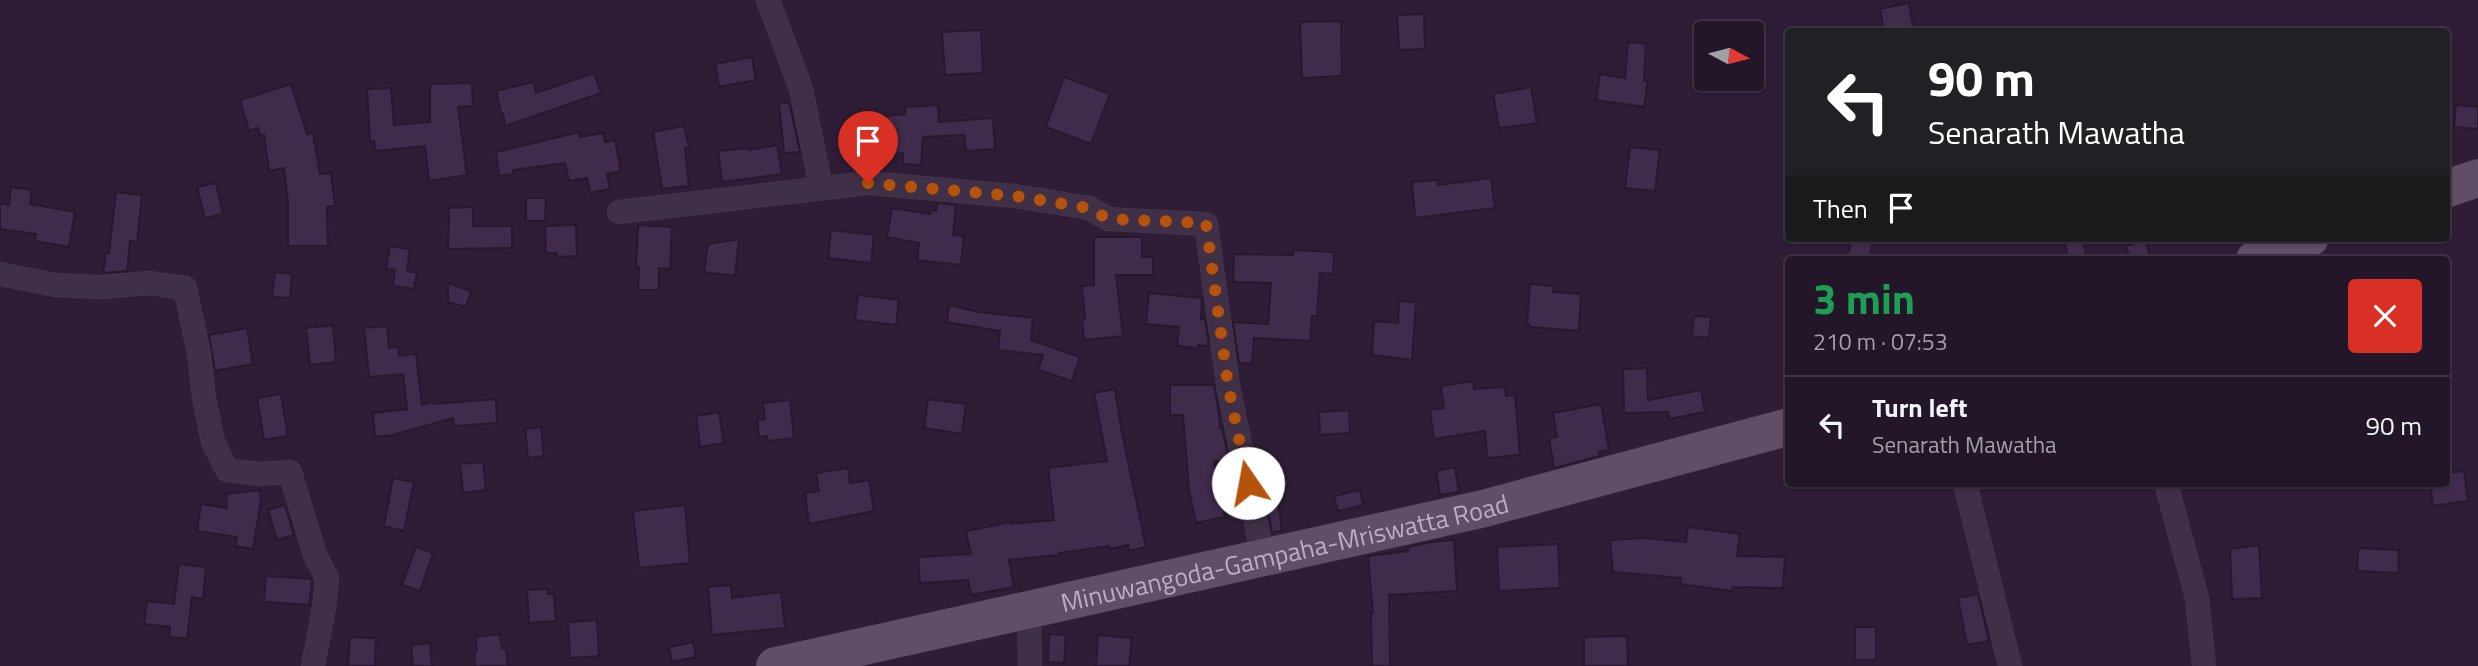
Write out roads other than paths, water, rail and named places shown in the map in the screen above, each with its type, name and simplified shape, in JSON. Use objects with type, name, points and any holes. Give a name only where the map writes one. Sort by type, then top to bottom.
[{"type":"main road","points":[[2450,188],[2478,178]]},
{"type":"main road","points":[[2263,256],[2300,242]]},
{"type":"main road","name":"Minuwangoda-Gampaha-Mriswatta Road","points":[[775,666],[1482,509],[1785,428]]},
{"type":"street","points":[[768,0],[801,89],[821,187]]},
{"type":"street","points":[[619,212],[868,183],[1015,196],[1089,208],[1108,219],[1206,223],[1228,385],[1263,557]]},
{"type":"street","points":[[0,274],[55,285],[102,287],[149,283],[185,288],[199,353],[213,442],[227,470],[260,474],[290,472],[315,555],[327,578],[313,666]]},
{"type":"street","points":[[1966,487],[2010,666]]},
{"type":"street","points":[[2167,487],[2197,598],[2204,666]]},
{"type":"street","points":[[1029,608],[1030,666]]}]
